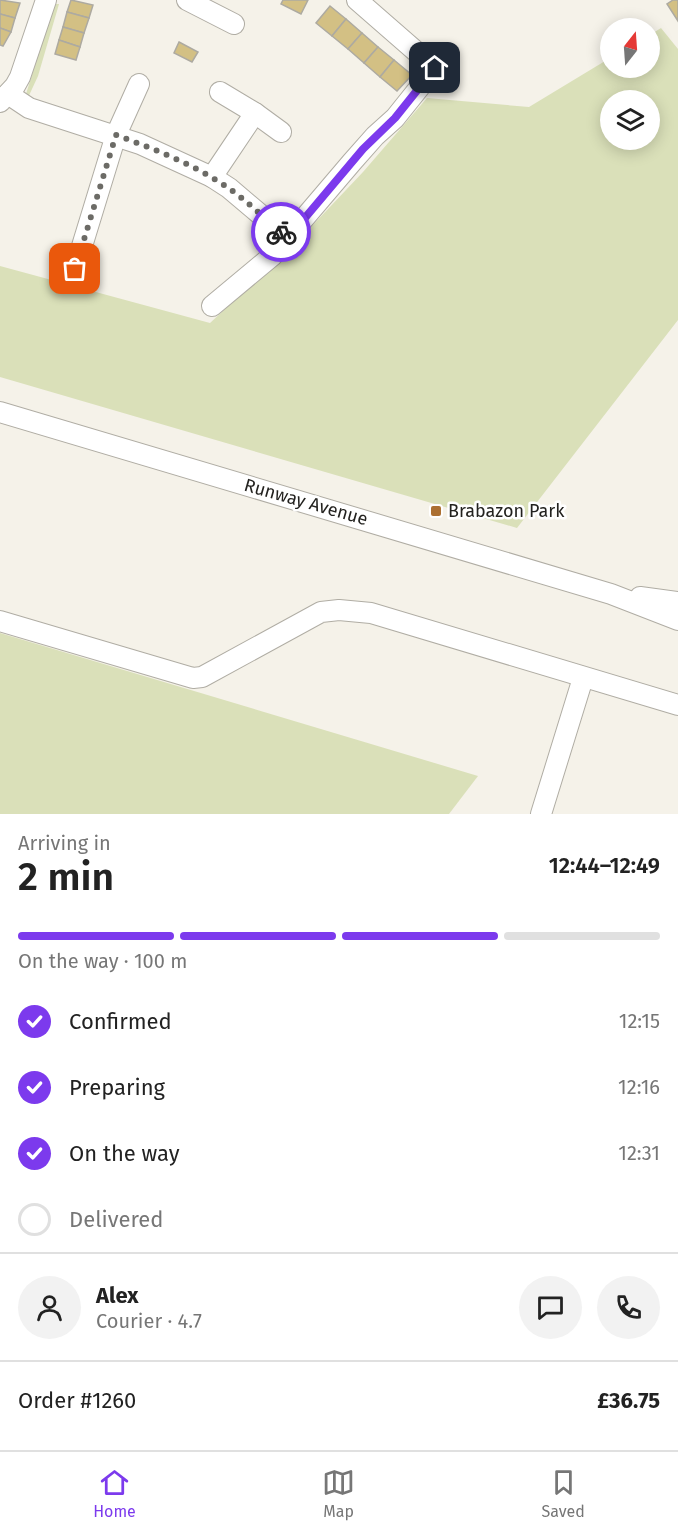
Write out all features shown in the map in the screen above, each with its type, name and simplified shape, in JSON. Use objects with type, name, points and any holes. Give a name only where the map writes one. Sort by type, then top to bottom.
[{"type":"street","points":[[46,0],[26,64],[15,86],[4,98],[116,135],[160,152],[212,177],[229,188],[288,238]]},
{"type":"street","points":[[187,0],[234,24]]},
{"type":"street","points":[[212,306],[272,256],[359,153],[395,118],[435,68],[357,0]]},
{"type":"street","points":[[75,269],[116,135],[139,84]]},
{"type":"street","points":[[220,92],[255,112],[281,132]]},
{"type":"street","points":[[212,177],[255,112]]},
{"type":"street","name":"Runway Avenue","points":[[0,412],[611,594],[678,620]]},
{"type":"street","name":"Runway Avenue","points":[[611,594],[678,602]]},
{"type":"street","points":[[0,621],[193,678],[202,677],[321,612],[339,610],[371,613],[678,705]]},
{"type":"street","points":[[541,814],[583,678]]},
{"type":"green space","points":[[54,4],[59,4],[38,76],[26,102],[26,94]]},
{"type":"green space","points":[[661,28],[678,49],[678,320],[517,528],[0,377],[0,266],[210,323],[292,247],[363,172],[427,98],[529,107],[600,64],[600,78],[660,78]]},
{"type":"green space","points":[[0,633],[478,776],[449,814],[0,814]]},
{"type":"building","points":[[0,0],[20,3],[15,18],[0,14]]},
{"type":"building","points":[[71,0],[93,5],[89,18],[67,12]]},
{"type":"building","points":[[283,0],[308,0],[301,14],[281,4]]},
{"type":"building","points":[[678,0],[678,21],[667,4]]},
{"type":"building","points":[[330,6],[346,19],[332,36],[316,23]]},
{"type":"building","points":[[67,12],[89,18],[84,33],[63,27]]},
{"type":"building","points":[[0,14],[15,18],[11,32],[0,28]]},
{"type":"building","points":[[346,19],[362,33],[348,49],[332,36]]},
{"type":"building","points":[[63,27],[84,33],[80,47],[59,40]]},
{"type":"building","points":[[0,28],[11,32],[3,46],[0,45]]},
{"type":"building","points":[[362,33],[378,47],[364,63],[348,49]]},
{"type":"building","points":[[59,40],[80,47],[76,60],[55,54]]},
{"type":"building","points":[[179,42],[198,52],[192,62],[174,53]]},
{"type":"building","points":[[378,47],[394,60],[380,77],[364,63]]},
{"type":"building","points":[[394,60],[412,75],[397,91],[380,77]]},
{"type":"way so far","points":[[75,269],[116,135],[179,160],[212,177],[229,188],[281,232]]},
{"type":"place","name":"Brabazon Park","points":[[436,511]]},
{"type":"route","points":[[281,232],[288,238],[363,149],[395,118],[435,68]]}]
